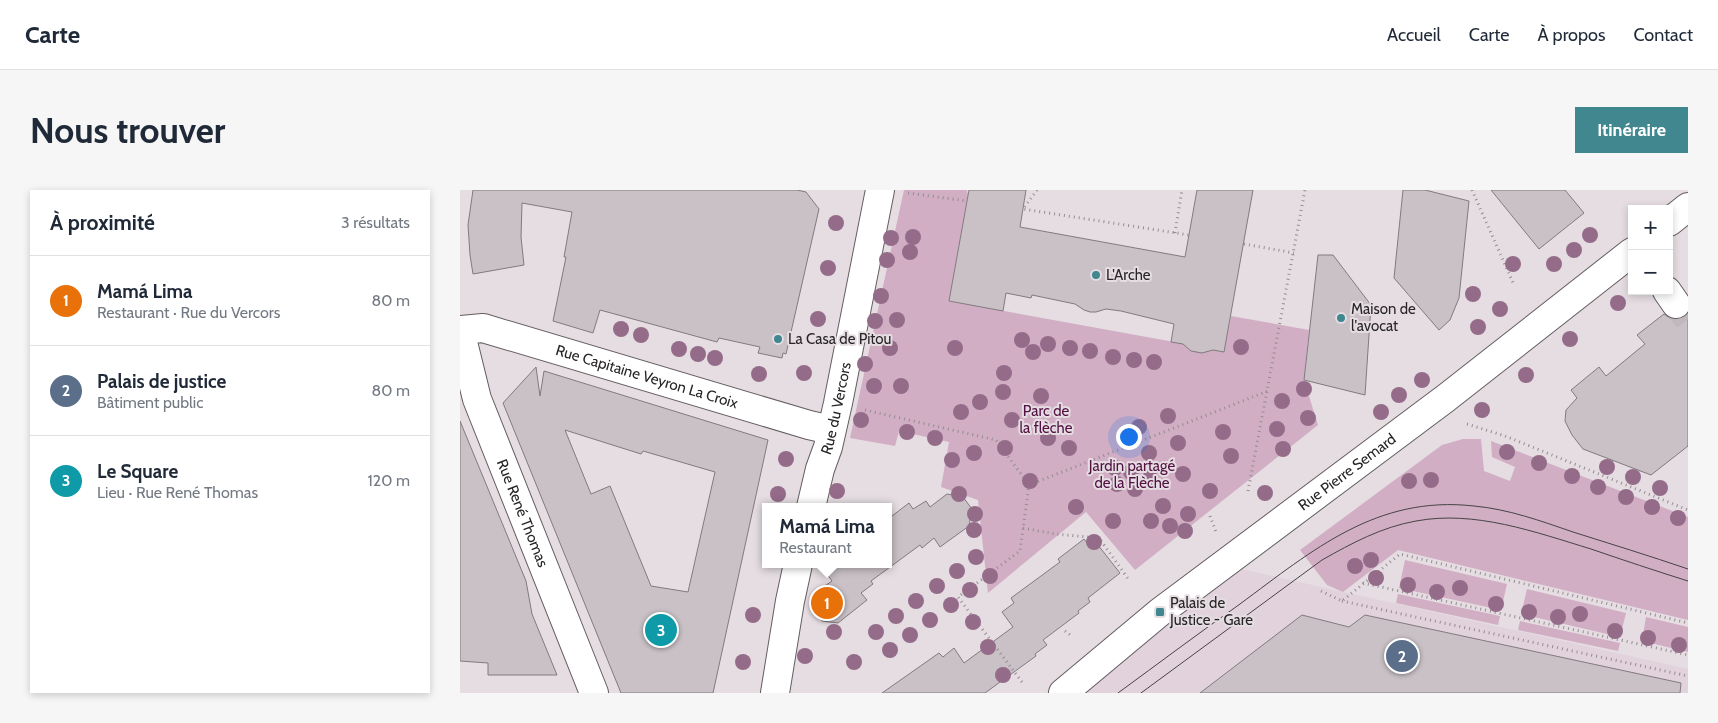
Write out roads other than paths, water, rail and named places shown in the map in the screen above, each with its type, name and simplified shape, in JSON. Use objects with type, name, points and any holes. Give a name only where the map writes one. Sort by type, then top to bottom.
[{"type":"street","name":"Rue du Vercors","points":[[812,503],[820,469],[828,448],[831,430],[893,191]]},
{"type":"street","points":[[1673,219],[1688,207]]},
{"type":"street","name":"Rue Pierre Semard","points":[[1063,693],[1160,612],[1446,398],[1628,255]]},
{"type":"street","name":"Rue Capitaine Veyron La Croix","points":[[460,330],[484,328],[831,430]]},
{"type":"street","name":"Rue René Thomas","points":[[460,330],[477,399],[594,693]]},
{"type":"street","points":[[775,693],[797,568]]},
{"type":"tunnel","points":[[1676,304],[1688,319]]},
{"type":"tram line","points":[[1118,693],[1321,546],[1377,518],[1407,509],[1439,505],[1474,506],[1499,510],[1537,520],[1688,569]]},
{"type":"tram line","points":[[1141,693],[1322,560],[1379,531],[1416,521],[1460,518],[1505,524],[1570,542],[1688,581]]},
{"type":"place","name":"L'Arche","points":[[1096,275]]},
{"type":"place","name":"Maison de l'avocat","points":[[1341,318]]},
{"type":"place","name":"La Casa de Pitou","points":[[778,339]]},
{"type":"place","name":"Mamá Lima","points":[[827,603]]},
{"type":"place","name":"Palais de Justice - Gare","points":[[1160,612]]},
{"type":"place","name":"Le Square","points":[[661,630]]},
{"type":"place","name":"Palais de justice","points":[[1402,656]]},
{"type":"park label","name":"Parc de la flèche","points":[[1046,420]]},
{"type":"park label","name":"Jardin partagé de la Flèche","points":[[1132,474]]}]
